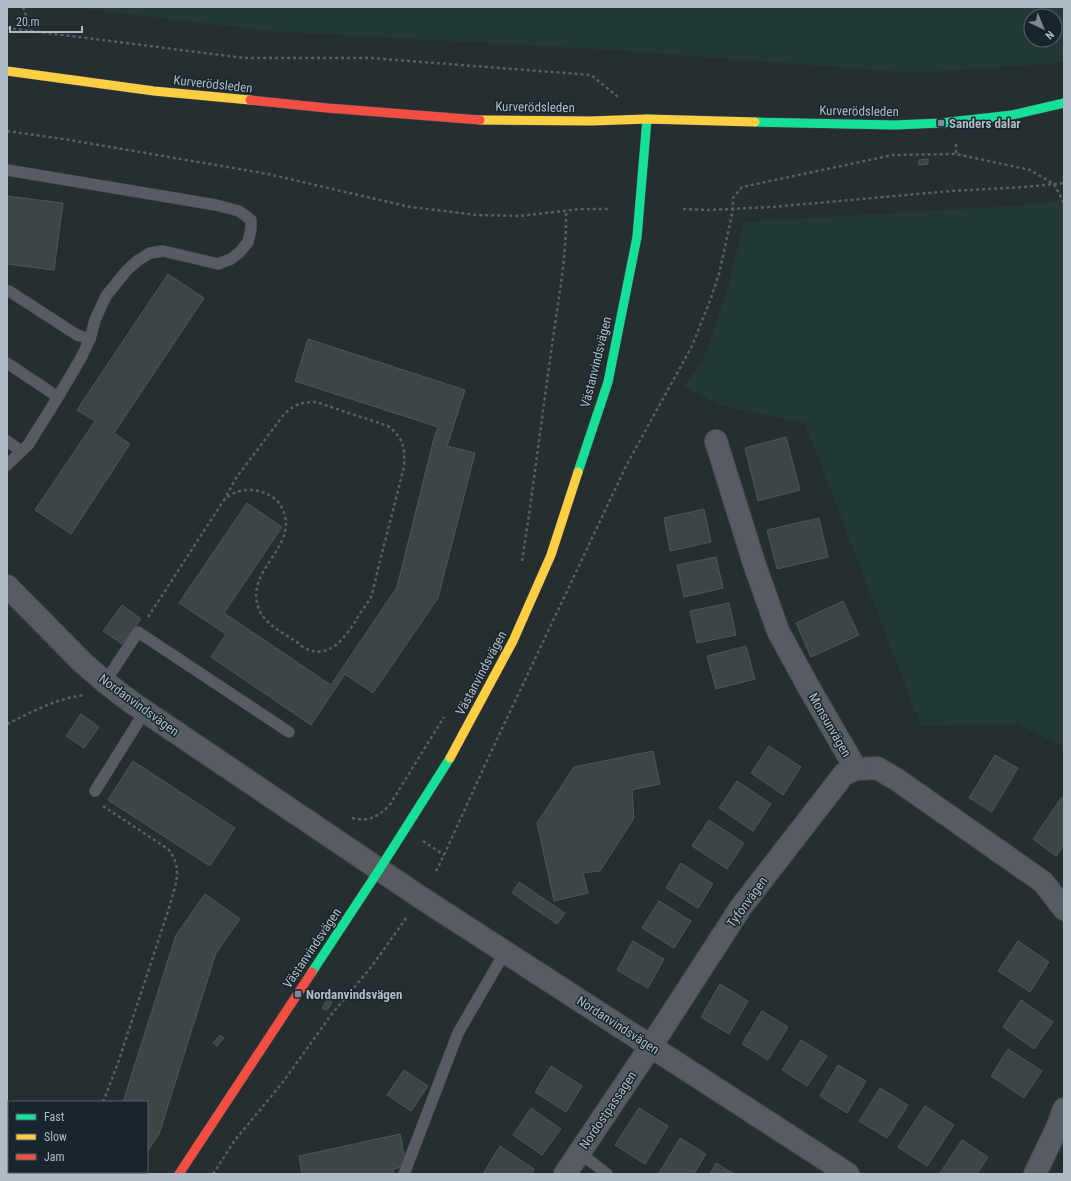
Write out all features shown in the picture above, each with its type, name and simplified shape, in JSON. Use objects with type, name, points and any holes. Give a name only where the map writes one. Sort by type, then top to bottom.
[{"type":"street","name":"Kurverödsleden","points":[[7,71],[154,91],[335,109],[481,120],[591,121],[647,119],[895,125],[941,123],[1012,115],[1064,103]]},
{"type":"street","name":"Västanvindsvägen","points":[[179,1174],[380,870],[455,750],[513,641],[551,555],[608,382],[637,237],[647,119]]},
{"type":"street","name":"Monsunvägen","points":[[716,441],[754,563],[778,631],[856,769],[877,768],[896,779],[1043,882],[1064,909]]},
{"type":"street","name":"Nordanvindsvägen","points":[[7,586],[83,663],[98,688],[145,711],[380,870],[848,1174]]},
{"type":"street","name":"Tyfonvägen","points":[[651,1046],[741,907],[844,774],[856,769]]},
{"type":"street","name":"Nordostpassagen","points":[[565,1174],[651,1046]]},
{"type":"street","points":[[1035,1174],[1057,1128],[1064,1109]]},
{"type":"lane","points":[[7,170],[216,205],[239,211],[250,220],[252,229],[248,242],[240,253],[231,260],[218,264],[163,251],[150,253],[137,261],[127,270],[106,296],[95,320],[90,339],[81,358],[58,397],[28,445],[7,465]]},
{"type":"lane","points":[[9,291],[77,335],[90,339]]},
{"type":"lane","points":[[7,363],[58,397]]},
{"type":"lane","points":[[7,441],[21,451]]},
{"type":"lane","points":[[98,688],[138,632],[289,732]]},
{"type":"lane","points":[[95,791],[145,711]]},
{"type":"lane","points":[[404,1174],[458,1033],[505,952]]},
{"type":"lane","points":[[580,1153],[607,1174]]},
{"type":"path","points":[[23,7],[31,31]]},
{"type":"path","points":[[7,28],[245,58],[370,58],[591,75],[647,119]]},
{"type":"path","points":[[7,131],[70,140],[268,174],[410,207],[476,215],[520,216],[580,209],[608,209]]},
{"type":"path","points":[[956,144],[956,154]]},
{"type":"path","points":[[893,155],[896,148]]},
{"type":"path","points":[[436,871],[627,464],[692,346],[719,274],[733,210],[733,198],[742,187],[893,155],[956,154],[1030,170],[1054,184],[1064,203]]},
{"type":"path","points":[[682,209],[733,210],[931,193],[1025,187],[1064,182]]},
{"type":"path","points":[[521,565],[534,486],[551,351],[564,265],[566,211]]},
{"type":"path","points":[[138,632],[224,500],[236,478],[285,413],[295,405],[306,402],[316,402],[388,426],[397,433],[403,443],[404,467],[370,598],[345,636],[328,650],[308,650],[270,624],[262,616],[257,604],[257,590],[261,576],[283,540],[286,529],[282,507],[273,498],[262,492],[248,490],[236,492],[224,500]]},
{"type":"path","points":[[7,724],[56,701],[98,688]]},
{"type":"path","points":[[352,818],[361,820],[371,818],[381,814],[389,806],[447,712]]},
{"type":"path","points":[[99,803],[168,849],[177,863],[176,882],[169,908],[118,1063],[103,1101]]},
{"type":"path","points":[[213,1174],[235,1140],[283,1082],[331,1015],[372,966],[407,917]]},
{"type":"green space","points":[[73,7],[1064,7],[1064,62],[1057,63],[915,73],[614,50],[268,31]]},
{"type":"green space","points":[[1064,198],[1064,747],[1016,723],[921,726],[805,423],[724,406],[684,387],[702,362],[725,299],[744,222],[1042,204]]},
{"type":"building","points":[[928,159],[928,164],[919,165],[919,160]]},
{"type":"building","points":[[7,196],[63,203],[54,270],[7,264]]},
{"type":"building","points":[[168,274],[204,298],[114,433],[130,444],[71,534],[35,510],[95,421],[77,410]]},
{"type":"building","points":[[308,339],[465,390],[447,446],[475,453],[438,598],[373,693],[345,674],[311,725],[211,657],[226,634],[179,603],[247,503],[282,527],[224,613],[331,685],[397,587],[438,427],[295,381]]},
{"type":"building","points":[[786,437],[800,490],[758,501],[745,448]]},
{"type":"building","points":[[704,509],[711,542],[670,551],[664,518]]},
{"type":"building","points":[[819,518],[828,557],[777,569],[767,530]]},
{"type":"building","points":[[716,557],[723,588],[684,597],[677,565]]},
{"type":"building","points":[[843,601],[859,635],[811,657],[796,623]]},
{"type":"building","points":[[729,603],[736,635],[697,643],[690,611]]},
{"type":"building","points":[[122,605],[141,619],[122,644],[103,631]]},
{"type":"building","points":[[746,646],[755,679],[716,689],[707,656]]},
{"type":"building","points":[[81,714],[99,727],[84,748],[66,736]]},
{"type":"building","points":[[769,746],[801,767],[783,795],[751,773]]},
{"type":"building","points":[[653,751],[660,784],[632,790],[634,818],[600,871],[583,873],[588,893],[554,901],[537,823],[574,767]]},
{"type":"building","points":[[995,755],[1018,768],[992,812],[969,798]]},
{"type":"building","points":[[133,761],[235,828],[210,866],[108,800]]},
{"type":"building","points":[[737,781],[771,804],[753,831],[719,808]]},
{"type":"building","points":[[1062,797],[1064,799],[1064,845],[1056,856],[1033,839]]},
{"type":"building","points":[[709,820],[744,843],[727,869],[692,846]]},
{"type":"building","points":[[681,863],[713,884],[698,908],[666,888]]},
{"type":"building","points":[[519,882],[565,913],[557,924],[512,893]]},
{"type":"building","points":[[205,894],[240,919],[216,953],[159,1134],[148,1150],[148,1101],[123,1101],[176,935]]},
{"type":"building","points":[[659,901],[691,921],[674,948],[642,928]]},
{"type":"building","points":[[633,941],[664,959],[648,988],[617,970]]},
{"type":"building","points":[[1018,941],[1049,962],[1030,992],[998,971]]},
{"type":"building","points":[[720,984],[748,1001],[729,1034],[701,1017]]},
{"type":"building","points":[[328,999],[332,1002],[327,1010],[322,1008]]},
{"type":"building","points":[[1021,1000],[1053,1022],[1034,1049],[1003,1027]]},
{"type":"building","points":[[762,1011],[788,1027],[768,1060],[742,1044]]},
{"type":"building","points":[[220,1035],[224,1038],[217,1046],[213,1043]]},
{"type":"building","points":[[801,1040],[827,1056],[807,1086],[782,1070]]},
{"type":"building","points":[[1008,1049],[1042,1071],[1024,1098],[991,1076]]},
{"type":"building","points":[[838,1065],[866,1081],[847,1113],[820,1096]]},
{"type":"building","points":[[551,1066],[582,1086],[566,1112],[535,1092]]},
{"type":"building","points":[[404,1070],[428,1086],[411,1111],[387,1095]]},
{"type":"building","points":[[880,1088],[908,1105],[887,1138],[859,1121]]},
{"type":"building","points":[[925,1106],[954,1125],[927,1166],[898,1147]]},
{"type":"building","points":[[531,1108],[561,1129],[542,1155],[513,1135]]},
{"type":"building","points":[[639,1108],[668,1126],[645,1164],[615,1145]]},
{"type":"building","points":[[400,1134],[406,1166],[393,1169],[394,1174],[302,1174],[299,1156]]},
{"type":"building","points":[[680,1138],[706,1154],[694,1174],[659,1173]]},
{"type":"building","points":[[962,1140],[988,1157],[977,1174],[940,1173]]},
{"type":"building","points":[[500,1146],[534,1169],[531,1174],[487,1174],[484,1172]]},
{"type":"building","points":[[716,1163],[734,1174],[710,1174]]},
{"type":"building","points":[[118,1173],[132,1173],[132,1174]]},
{"type":"traffic: fast","points":[[755,122],[895,125],[941,123],[1012,115],[1064,103]]},
{"type":"traffic: fast","points":[[578,472],[608,382],[637,237],[647,119]]},
{"type":"traffic: fast","points":[[312,972],[450,758]]},
{"type":"traffic: slow","points":[[7,71],[154,91],[250,100]]},
{"type":"traffic: slow","points":[[480,120],[591,121],[647,119],[755,122]]},
{"type":"traffic: slow","points":[[450,758],[513,641],[551,555],[578,472]]},
{"type":"traffic: jam","points":[[250,100],[327,108],[480,120]]},
{"type":"traffic: jam","points":[[179,1174],[312,972]]},
{"type":"place","name":"Sanders dalar","points":[[941,123]]},
{"type":"place","name":"Nordanvindsvägen","points":[[298,994]]}]
